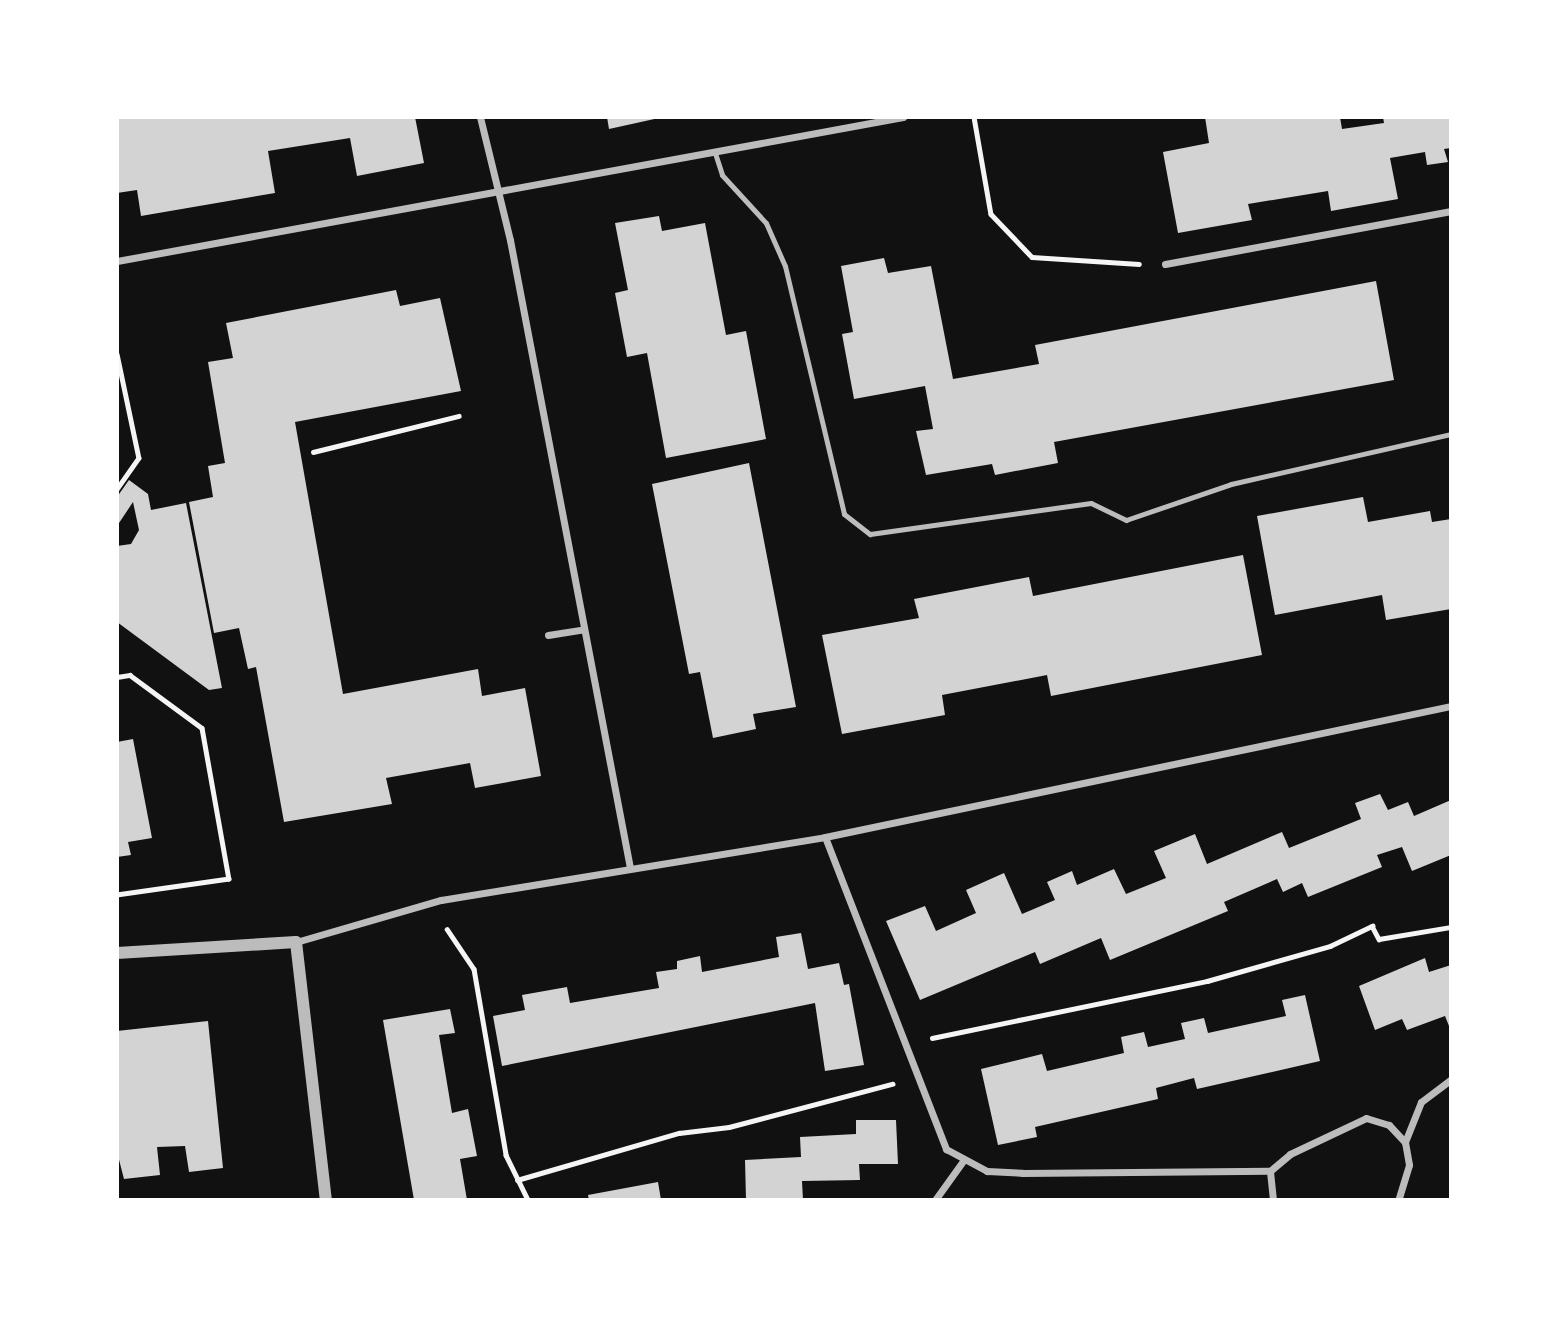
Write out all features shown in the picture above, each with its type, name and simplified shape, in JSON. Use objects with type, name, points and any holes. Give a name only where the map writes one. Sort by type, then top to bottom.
[{"type":"street","points":[[480,117],[494,188],[510,240],[630,868]]},
{"type":"street","points":[[117,261],[494,188],[715,153],[903,117]]},
{"type":"street","points":[[1164,264],[1451,211]]},
{"type":"street","points":[[548,635],[584,629]]},
{"type":"street","points":[[117,954],[296,942],[441,900],[825,837],[1451,706]]},
{"type":"street","points":[[825,837],[933,1126],[963,1161],[1022,1173],[1270,1171],[1290,1154],[1366,1118],[1389,1125],[1405,1142]]},
{"type":"street","points":[[296,942],[326,1200]]},
{"type":"street","points":[[1398,1200],[1409,1165],[1405,1142],[1421,1102],[1451,1079]]},
{"type":"street","points":[[934,1200],[963,1161]]},
{"type":"street","points":[[1270,1171],[1273,1200]]},
{"type":"lane","points":[[715,153],[722,175],[766,223],[785,266],[844,514],[870,534],[1091,503],[1126,520],[1231,484],[1451,434]]},
{"type":"path","points":[[974,117],[991,214],[1032,257],[1084,265],[1164,264]]},
{"type":"path","points":[[117,354],[139,458],[117,489]]},
{"type":"path","points":[[313,452],[459,416]]},
{"type":"path","points":[[117,677],[130,675],[202,728],[229,879],[117,895]]},
{"type":"path","points":[[441,900],[450,939],[474,969],[506,1154],[528,1200]]},
{"type":"path","points":[[899,1039],[958,1037],[1207,981],[1330,946],[1372,926],[1379,939],[1451,926]]},
{"type":"path","points":[[517,1180],[679,1133],[729,1127],[915,1078]]},
{"type":"building","points":[[117,117],[415,117],[424,163],[357,176],[350,138],[268,151],[275,193],[141,216],[137,190],[117,193]]},
{"type":"building","points":[[607,117],[659,117],[659,118],[609,129]]},
{"type":"building","points":[[1205,117],[1340,117],[1342,129],[1384,123],[1383,117],[1451,117],[1451,148],[1444,149],[1448,162],[1427,165],[1425,152],[1390,158],[1398,199],[1331,211],[1328,191],[1248,204],[1252,220],[1178,233],[1163,152],[1209,143]]},
{"type":"building","points":[[659,216],[662,231],[705,223],[726,335],[746,331],[766,439],[666,458],[647,353],[627,357],[615,293],[628,290],[615,223]]},
{"type":"building","points":[[884,258],[888,273],[931,266],[953,379],[1039,364],[1035,345],[1376,281],[1394,380],[1054,442],[1058,463],[995,475],[992,464],[926,475],[916,431],[933,429],[925,386],[854,399],[842,334],[853,332],[841,266]]},
{"type":"building","points":[[396,290],[400,306],[440,298],[461,391],[295,422],[343,694],[478,669],[482,696],[525,688],[541,776],[475,788],[470,763],[386,778],[392,804],[284,822],[256,667],[248,669],[239,628],[214,633],[189,502],[213,497],[208,466],[225,463],[208,362],[233,358],[226,323]]},
{"type":"building","points":[[749,463],[796,707],[753,714],[756,729],[713,738],[700,672],[689,674],[652,484]]},
{"type":"building","points":[[129,480],[148,494],[151,510],[186,503],[222,688],[209,690],[117,622],[117,546],[131,544],[139,530],[133,502],[117,526],[117,497]]},
{"type":"building","points":[[1363,497],[1368,522],[1430,511],[1432,522],[1451,519],[1451,609],[1386,620],[1382,595],[1275,615],[1257,516]]},
{"type":"building","points":[[1243,555],[1262,655],[1051,696],[1047,675],[942,695],[945,715],[842,734],[822,635],[919,618],[914,599],[1029,577],[1033,596]]},
{"type":"building","points":[[133,739],[152,838],[128,842],[131,855],[117,857],[117,742]]},
{"type":"building","points":[[1380,794],[1388,810],[1408,802],[1414,816],[1451,800],[1451,855],[1412,871],[1402,847],[1377,855],[1382,867],[1308,897],[1302,883],[1283,892],[1277,879],[1224,902],[1228,911],[1110,960],[1101,938],[1040,964],[1035,952],[920,1000],[886,921],[925,906],[936,931],[976,913],[966,890],[1004,873],[1022,914],[1055,900],[1047,882],[1072,871],[1077,885],[1114,869],[1126,894],[1166,878],[1154,851],[1195,834],[1207,864],[1282,832],[1289,848],[1361,819],[1355,803]]},
{"type":"building","points":[[801,933],[808,969],[839,963],[844,985],[849,984],[864,1065],[825,1071],[815,1003],[502,1066],[493,1016],[525,1010],[522,995],[567,987],[570,1003],[659,988],[656,972],[677,969],[677,961],[700,956],[702,972],[779,957],[776,937]]},
{"type":"building","points":[[1425,958],[1429,972],[1451,965],[1451,1031],[1445,1016],[1407,1030],[1402,1019],[1375,1030],[1359,986]]},
{"type":"building","points":[[1305,995],[1320,1061],[1197,1089],[1194,1078],[1156,1088],[1158,1099],[1035,1127],[1037,1137],[998,1145],[981,1069],[1042,1054],[1047,1071],[1124,1053],[1121,1037],[1144,1032],[1148,1047],[1185,1039],[1181,1023],[1204,1018],[1208,1033],[1286,1016],[1282,1000]]},
{"type":"building","points":[[450,1009],[455,1033],[439,1035],[452,1113],[468,1109],[477,1156],[460,1159],[467,1200],[414,1200],[383,1020]]},
{"type":"building","points":[[208,1021],[223,1168],[189,1172],[185,1146],[157,1147],[160,1175],[124,1179],[117,1152],[117,1031]]},
{"type":"building","points":[[856,1120],[896,1120],[898,1164],[859,1164],[860,1180],[802,1181],[803,1200],[746,1200],[745,1160],[801,1157],[800,1137],[856,1134]]},
{"type":"building","points":[[658,1182],[661,1200],[589,1200],[588,1195]]}]
